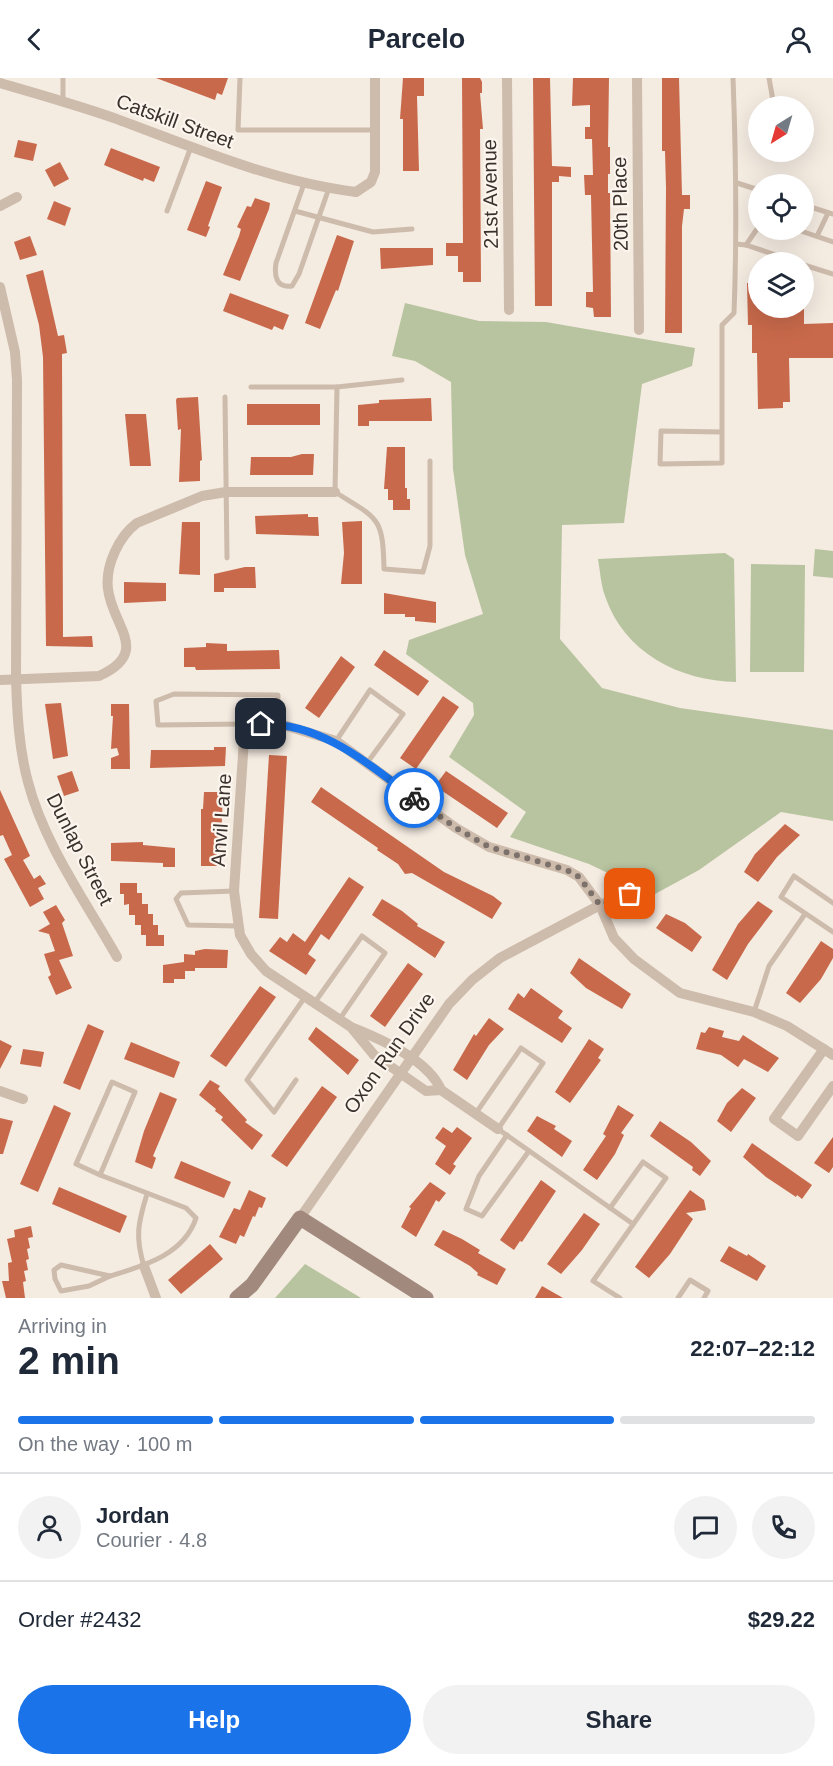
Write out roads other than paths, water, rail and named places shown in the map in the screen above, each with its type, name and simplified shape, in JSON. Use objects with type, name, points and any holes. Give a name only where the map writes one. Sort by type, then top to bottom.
[{"type":"street","points":[[334,188],[356,192],[371,182],[375,172],[375,78]]},
{"type":"street","name":"21st Avenue","points":[[507,78],[509,310]]},
{"type":"street","name":"20th Place","points":[[637,78],[639,330]]},
{"type":"street","name":"Catskill Street","points":[[0,83],[63,101],[191,147],[305,182],[334,188]]},
{"type":"street","points":[[0,206],[17,197]]},
{"type":"street","name":"Dunlap Street","points":[[0,287],[15,352],[17,380],[17,716],[28,785],[51,838],[117,957]]},
{"type":"street","points":[[0,680],[99,676],[112,670],[122,661],[126,636],[108,589],[115,552],[129,529],[172,507],[202,496],[226,492],[335,492]]},
{"type":"street","points":[[245,724],[277,723],[336,741],[456,828],[489,847],[567,870],[579,877],[600,905],[614,938],[634,959],[680,993],[754,1012],[787,1026],[828,1052],[774,1119],[798,1136],[833,1086]]},
{"type":"street","name":"Anvil Lane","points":[[245,724],[234,891],[240,935],[251,954],[266,971],[351,1028],[374,1055],[426,1091],[441,1090]]},
{"type":"street","name":"Oxon Run Drive","points":[[237,1298],[252,1285],[449,1004],[472,980],[500,958],[600,905],[630,894]]},
{"type":"street","points":[[351,1028],[384,1040],[436,1077],[441,1090],[503,1132]]},
{"type":"street","points":[[0,1090],[23,1099]]},
{"type":"street","points":[[300,1218],[426,1298]]},
{"type":"street","points":[[144,1266],[156,1298]]},
{"type":"lane","points":[[63,78],[63,101]]},
{"type":"lane","points":[[240,78],[238,130],[376,130]]},
{"type":"lane","points":[[722,432],[661,432],[660,464],[722,463],[722,432],[722,325],[734,313],[736,244],[737,183],[733,78]]},
{"type":"lane","points":[[770,78],[773,96]]},
{"type":"lane","points":[[167,211],[191,147]]},
{"type":"lane","points":[[305,182],[274,274],[278,283],[284,287],[292,286],[295,281],[318,218],[334,188]]},
{"type":"lane","points":[[737,183],[748,186]]},
{"type":"lane","points":[[814,208],[830,214],[817,236]]},
{"type":"lane","points":[[295,211],[374,232],[412,230]]},
{"type":"lane","points":[[814,235],[833,242]]},
{"type":"lane","points":[[747,245],[750,240]]},
{"type":"lane","points":[[736,244],[768,252]]},
{"type":"lane","points":[[814,268],[833,274]]},
{"type":"lane","points":[[251,387],[337,387],[402,380]]},
{"type":"lane","points":[[337,387],[335,492],[368,513],[381,529],[384,568],[423,572],[429,546],[430,461]]},
{"type":"lane","points":[[225,397],[227,558]]},
{"type":"lane","points":[[336,741],[370,690],[403,714],[367,763]]},
{"type":"lane","points":[[245,724],[158,725],[156,701],[174,694],[278,695],[277,723]]},
{"type":"lane","points":[[833,903],[794,876],[782,897],[833,932]]},
{"type":"lane","points":[[234,891],[181,892],[176,899],[188,925],[238,926]]},
{"type":"lane","points":[[754,1012],[769,966],[805,914]]},
{"type":"lane","points":[[296,1080],[274,1112],[247,1080],[362,936],[385,953],[339,1020]]},
{"type":"lane","points":[[476,1113],[521,1048],[543,1064],[479,1176],[466,1209],[483,1216],[529,1151]]},
{"type":"lane","points":[[100,1175],[135,1092],[111,1082],[76,1164],[100,1175],[147,1194],[186,1208],[196,1218],[192,1232],[166,1255],[144,1266],[110,1276],[88,1286],[61,1292],[54,1270],[61,1265],[110,1276]]},
{"type":"lane","points":[[503,1132],[633,1224]]},
{"type":"lane","points":[[610,1208],[643,1162],[666,1178],[593,1281],[620,1298]]},
{"type":"lane","points":[[144,1266],[137,1244],[140,1218],[147,1194]]},
{"type":"lane","points":[[678,1298],[690,1280],[708,1291],[704,1298]]}]
